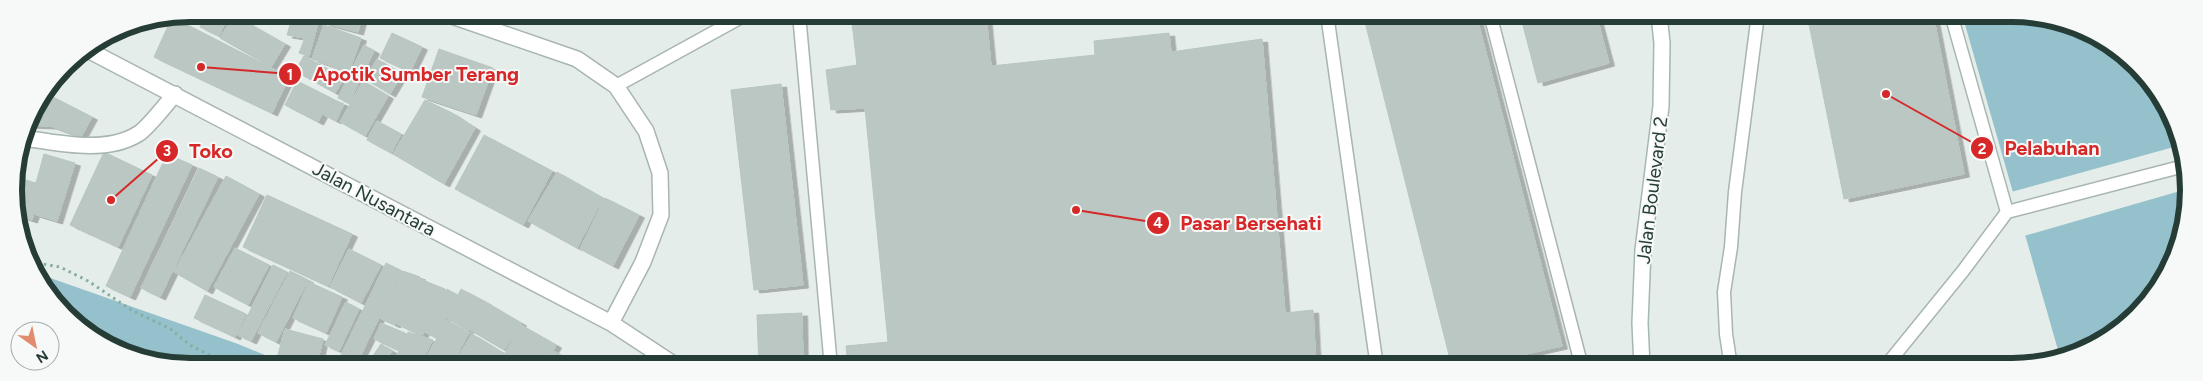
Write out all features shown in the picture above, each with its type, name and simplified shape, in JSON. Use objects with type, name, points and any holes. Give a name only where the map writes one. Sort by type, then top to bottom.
[{"type":"street","points":[[470,22],[577,59],[616,86],[646,131],[660,173],[661,215],[643,262],[611,323]]},
{"type":"street","name":"Jalan Boulevard 2","points":[[1642,358],[1640,323],[1643,250],[1661,106],[1662,43],[1660,23]]},
{"type":"street","name":"Jalan Nusantara","points":[[94,53],[611,323],[665,358]]},
{"type":"street","points":[[31,139],[84,146],[112,143],[139,134],[175,94]]},
{"type":"lane","points":[[616,86],[733,22]]},
{"type":"lane","points":[[800,22],[830,358]]},
{"type":"lane","points":[[1328,23],[1376,358]]},
{"type":"lane","points":[[1492,23],[1580,358]]},
{"type":"lane","points":[[1730,358],[1726,334],[1724,292],[1757,23]]},
{"type":"lane","points":[[1954,23],[2007,212]]},
{"type":"lane","points":[[1893,358],[1963,271],[2007,212],[2179,167]]},
{"type":"path","points":[[39,263],[60,267],[88,281],[133,311],[168,328],[190,345],[215,358]]},
{"type":"water","points":[[1965,23],[2023,23],[2045,26],[2067,31],[2087,40],[2115,57],[2139,80],[2158,107],[2172,136],[2179,169],[2180,201],[2175,234],[2163,265],[2146,293],[2115,324],[2087,341],[2059,352]]},
{"type":"water","points":[[47,277],[238,344],[272,358],[180,358],[136,350],[116,341],[88,324],[64,301]]},
{"type":"pier","points":[[2175,147],[2179,169],[2180,191],[2024,236],[2011,192]]},
{"type":"building","points":[[202,22],[225,22],[219,36],[200,27]]},
{"type":"building","points":[[230,22],[246,22],[285,44],[271,67],[220,38]]},
{"type":"building","points":[[291,22],[318,23],[309,56],[299,53],[305,38],[287,35]]},
{"type":"building","points":[[324,22],[361,22],[358,32]]},
{"type":"building","points":[[852,22],[987,22],[991,66],[1095,55],[1094,41],[1169,33],[1171,52],[1262,39],[1285,313],[1313,310],[1316,358],[847,358],[846,346],[888,342],[865,108],[831,110],[826,70],[857,65]]},
{"type":"building","points":[[183,23],[289,77],[272,113],[154,57],[169,24]]},
{"type":"building","points":[[1365,23],[1478,23],[1562,346],[1508,358],[1450,358]]},
{"type":"building","points":[[1522,23],[1598,23],[1609,63],[1538,83]]},
{"type":"building","points":[[1809,23],[1935,23],[1964,174],[1844,199]]},
{"type":"building","points":[[324,25],[361,38],[349,72],[312,59]]},
{"type":"building","points":[[392,33],[422,47],[410,72],[380,58]]},
{"type":"building","points":[[364,45],[374,51],[349,103],[338,98]]},
{"type":"building","points":[[439,49],[493,68],[476,115],[422,97]]},
{"type":"building","points":[[304,56],[344,78],[335,93],[295,71]]},
{"type":"building","points":[[377,59],[402,74],[390,94],[365,79]]},
{"type":"building","points":[[297,81],[331,98],[318,122],[285,105]]},
{"type":"building","points":[[363,81],[388,96],[365,136],[340,122]]},
{"type":"building","points":[[781,84],[803,285],[754,290],[731,90]]},
{"type":"building","points":[[51,96],[92,117],[81,137],[51,126],[35,125]]},
{"type":"building","points":[[332,99],[344,104],[336,121],[324,115]]},
{"type":"building","points":[[425,100],[452,113],[475,128],[444,184],[393,154]]},
{"type":"building","points":[[377,121],[401,134],[391,153],[367,140]]},
{"type":"building","points":[[484,135],[552,171],[523,225],[455,189]]},
{"type":"building","points":[[104,152],[152,175],[118,247],[70,225]]},
{"type":"building","points":[[44,154],[75,163],[57,221],[34,214],[32,220],[25,218],[22,190],[23,179],[36,183]]},
{"type":"building","points":[[167,154],[192,165],[130,297],[106,286]]},
{"type":"building","points":[[199,168],[218,177],[160,297],[141,288]]},
{"type":"building","points":[[557,172],[603,198],[577,248],[528,221]]},
{"type":"building","points":[[226,176],[259,194],[207,291],[174,272]]},
{"type":"building","points":[[267,195],[352,234],[328,286],[243,247]]},
{"type":"building","points":[[605,198],[639,215],[613,266],[580,249]]},
{"type":"building","points":[[235,248],[269,265],[248,305],[214,287]]},
{"type":"building","points":[[349,249],[381,265],[361,303],[330,287]]},
{"type":"building","points":[[386,263],[402,271],[359,358],[339,358]]},
{"type":"building","points":[[273,265],[287,272],[251,341],[238,335]]},
{"type":"building","points":[[290,271],[308,280],[276,342],[258,333]]},
{"type":"building","points":[[403,271],[420,277],[395,325],[380,318]]},
{"type":"building","points":[[420,279],[445,289],[422,336],[397,324]]},
{"type":"building","points":[[309,282],[342,297],[326,333],[293,318]]},
{"type":"building","points":[[447,289],[457,295],[436,338],[425,332]]},
{"type":"building","points":[[461,289],[486,302],[468,331],[447,318]]},
{"type":"building","points":[[205,295],[246,314],[235,337],[194,318]]},
{"type":"building","points":[[346,302],[359,309],[339,351],[325,345]]},
{"type":"building","points":[[487,303],[521,323],[504,350],[470,330]]},
{"type":"building","points":[[802,313],[803,358],[759,358],[757,315]]},
{"type":"building","points":[[447,320],[469,333],[455,358],[426,358]]},
{"type":"building","points":[[381,323],[405,333],[398,350],[374,339]]},
{"type":"building","points":[[521,325],[556,345],[549,358],[502,358]]},
{"type":"building","points":[[285,329],[323,339],[318,358],[277,358]]},
{"type":"building","points":[[408,332],[433,340],[423,358],[395,358]]},
{"type":"building","points":[[472,334],[503,353],[500,358],[464,358],[459,355]]},
{"type":"building","points":[[381,344],[392,351],[387,358],[371,358]]},
{"type":"building","points":[[553,351],[567,358],[549,358]]},
{"type":"place","name":"Apotik Sumber Terang","points":[[201,67]]},
{"type":"place","name":"Pelabuhan","points":[[1886,94]]},
{"type":"place","name":"Toko","points":[[111,200]]},
{"type":"place","name":"Pasar Bersehati","points":[[1076,210]]}]
